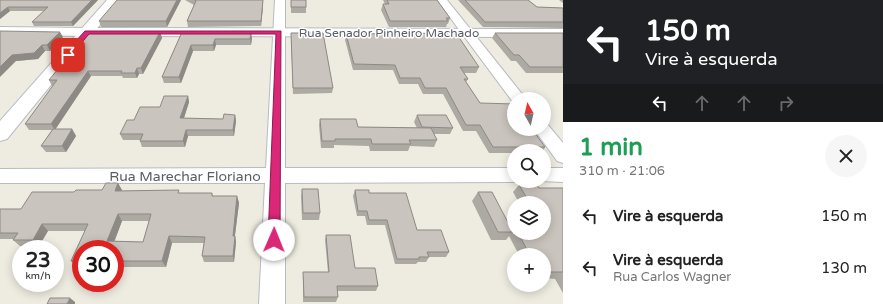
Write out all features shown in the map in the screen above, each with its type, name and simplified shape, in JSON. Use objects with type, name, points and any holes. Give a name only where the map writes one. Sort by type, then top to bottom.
[{"type":"street","points":[[0,134],[114,0]]},
{"type":"street","points":[[272,304],[280,0]]},
{"type":"street","points":[[442,0],[513,92]]},
{"type":"street","name":"Rua Senador Pinheiro Machado","points":[[0,31],[563,33]]},
{"type":"street","points":[[547,136],[563,156]]},
{"type":"street","name":"Rua Marechar Floriano","points":[[0,176],[507,175]]},
{"type":"street","points":[[551,175],[563,175]]},
{"type":"building","points":[[0,0],[92,0],[71,22],[32,22],[48,7],[8,7],[0,13]]},
{"type":"building","points":[[117,0],[177,0],[166,21],[99,21]]},
{"type":"building","points":[[195,0],[263,0],[261,21],[187,21],[196,1]]},
{"type":"building","points":[[291,0],[306,0],[306,7],[291,7]]},
{"type":"building","points":[[387,0],[437,0],[450,18],[446,18],[448,21],[390,21],[383,4],[389,4]]},
{"type":"building","points":[[465,0],[528,0],[537,7],[563,8],[563,22],[485,22]]},
{"type":"building","points":[[0,31],[60,32],[47,45],[42,45],[34,53],[12,55],[0,67]]},
{"type":"building","points":[[90,32],[160,32],[141,68],[137,68],[135,73],[121,73],[122,71],[88,71],[51,124],[25,124],[57,80],[49,80],[58,69],[61,69]]},
{"type":"building","points":[[182,32],[251,32],[250,39],[215,39],[213,45],[191,45],[179,77],[162,77]]},
{"type":"building","points":[[291,33],[323,33],[333,88],[293,88]]},
{"type":"building","points":[[456,33],[479,67],[460,67],[468,79],[464,79],[480,103],[507,104],[507,136],[537,136],[543,144],[507,144],[507,147],[493,147],[480,125],[466,125],[446,88],[425,88],[420,78],[400,78],[395,65],[354,64],[346,34]]},
{"type":"building","points":[[495,33],[563,33],[563,67],[530,67],[519,55],[514,55]]},
{"type":"building","points":[[164,96],[188,96],[180,118],[223,119],[224,114],[235,115],[233,130],[186,130],[183,141],[140,141],[143,134],[120,134],[127,120],[134,120],[140,107],[160,107]]},
{"type":"building","points":[[417,115],[446,115],[453,128],[422,127]]},
{"type":"building","points":[[320,119],[356,119],[358,127],[431,128],[437,140],[409,140],[411,144],[372,144],[371,139],[335,139],[335,141],[322,141]]},
{"type":"building","points":[[53,129],[72,129],[62,146],[41,146]]},
{"type":"building","points":[[106,183],[118,183],[115,191],[179,190],[178,193],[212,193],[212,196],[237,196],[233,236],[235,236],[233,256],[202,256],[205,237],[169,236],[162,261],[124,261],[124,241],[143,242],[151,214],[118,214],[107,240],[81,240],[88,224],[42,224],[33,240],[13,240],[18,233],[0,233],[0,209],[21,209],[32,192],[74,192],[76,190],[102,190]]},
{"type":"building","points":[[521,188],[563,188],[563,272],[551,272],[551,248],[526,248],[522,240],[551,240],[551,196],[526,196]]},
{"type":"building","points":[[302,189],[318,189],[320,213],[303,213]]},
{"type":"building","points":[[355,190],[369,190],[369,193],[406,193],[417,230],[441,230],[449,252],[427,252],[429,257],[419,257],[419,259],[397,259],[387,220],[369,220],[367,211],[358,211]]},
{"type":"building","points":[[478,192],[492,192],[507,221],[507,232],[498,232]]},
{"type":"building","points":[[326,235],[350,235],[355,268],[375,268],[378,286],[337,286],[338,297],[304,297],[303,272],[329,272]]},
{"type":"building","points":[[50,298],[70,298],[67,304],[47,304]]},
{"type":"route","points":[[68,55],[87,32],[279,33],[274,240]]}]
